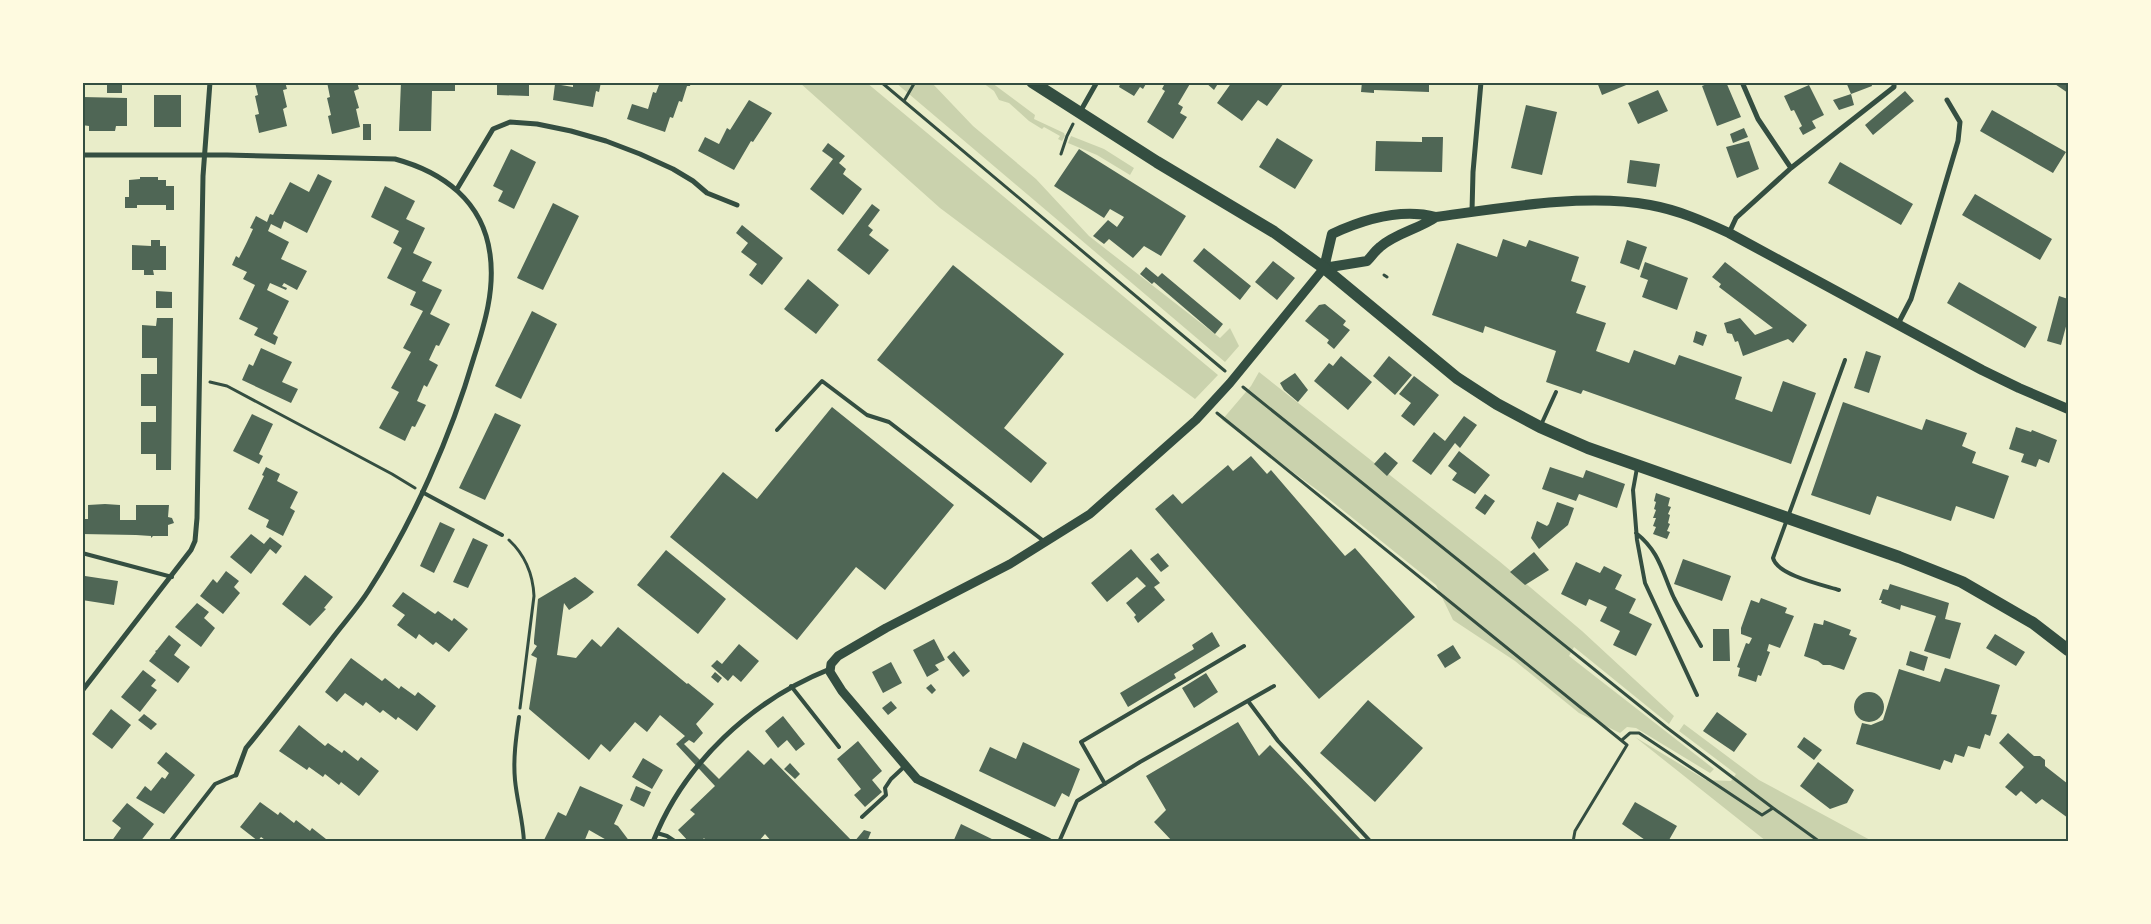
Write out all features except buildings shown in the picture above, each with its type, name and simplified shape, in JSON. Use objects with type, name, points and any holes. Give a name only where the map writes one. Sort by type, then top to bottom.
[{"type":"main road","points":[[1032,82],[1157,162],[1274,232],[1324,268],[1457,378],[1496,404],[1540,427],[1588,448],[1906,559],[1962,582],[2033,623],[2068,650]]},
{"type":"main road","points":[[1324,268],[1332,234],[1366,219],[1420,213],[1436,217],[1573,201],[1611,200],[1641,203],[1669,210],[1729,233],[2001,380],[2068,409]]},
{"type":"main road","points":[[1324,268],[1367,262],[1381,246],[1408,231],[1424,226],[1436,217]]},
{"type":"street","points":[[82,691],[172,577],[191,550],[196,531],[204,156],[210,82]]},
{"type":"street","points":[[1080,112],[1097,82]]},
{"type":"street","points":[[1472,212],[1473,172],[1481,82]]},
{"type":"street","points":[[1742,82],[1758,119],[1791,168]]},
{"type":"street","points":[[1729,233],[1736,218],[1791,168],[1894,87],[1894,82]]},
{"type":"street","points":[[1898,324],[1911,299],[1958,141],[1960,122],[1947,100]]},
{"type":"street","points":[[457,188],[493,129],[510,122],[537,124],[606,141],[673,169],[693,180],[707,193],[737,204]]},
{"type":"street","points":[[82,155],[227,155],[395,159],[413,164],[435,174],[457,188],[470,205],[483,228],[490,252],[492,272],[490,296],[466,386],[422,492],[391,554],[368,591],[246,748],[236,775]]},
{"type":"street","points":[[1048,842],[924,784],[905,766],[833,679],[830,669],[835,658],[858,643],[1010,564],[1096,508],[1172,442],[1209,406],[1324,268]]},
{"type":"street","points":[[653,842],[681,788],[704,760],[759,707],[791,686],[830,669]]},
{"type":"lane","points":[[1839,590],[1785,572],[1776,565],[1774,556],[1845,360]]},
{"type":"lane","points":[[777,430],[822,381],[866,415],[889,422],[1045,542]]},
{"type":"lane","points":[[1540,427],[1556,392]]},
{"type":"lane","points":[[1637,466],[1633,490],[1636,533],[1645,583],[1697,695]]},
{"type":"lane","points":[[422,492],[502,535]]},
{"type":"lane","points":[[1636,533],[1650,544],[1674,598],[1701,646]]},
{"type":"lane","points":[[82,553],[172,577]]},
{"type":"lane","points":[[1105,784],[1081,742],[1244,646]]},
{"type":"lane","points":[[791,686],[840,747]]},
{"type":"lane","points":[[1059,842],[1077,801],[1274,686]]},
{"type":"lane","points":[[1248,701],[1278,741],[1371,842]]},
{"type":"lane","points":[[519,717],[514,755],[515,780],[524,842]]},
{"type":"lane","points":[[862,817],[886,795],[885,788],[888,783],[905,766]]},
{"type":"lane","points":[[170,842],[215,784],[236,775]]},
{"type":"lane","points":[[657,833],[667,836],[676,842]]},
{"type":"path","points":[[881,82],[1225,371]]},
{"type":"path","points":[[904,100],[916,82]]},
{"type":"path","points":[[1061,154],[1067,136],[1080,112]]},
{"type":"path","points":[[199,379],[227,386],[422,492]]},
{"type":"path","points":[[1251,393],[1666,727],[1820,842]]},
{"type":"path","points":[[1209,406],[1628,745],[1575,831],[1573,842]]},
{"type":"path","points":[[502,535],[519,551],[533,580],[534,596],[519,717]]},
{"type":"path","points":[[1622,740],[1630,733],[1639,733],[1762,815],[1773,808]]},
{"type":"green space","points":[[800,83],[867,83],[1218,375],[1195,399],[940,208]]},
{"type":"green space","points":[[896,83],[932,83],[973,126],[1036,179],[1089,236],[1220,338],[1230,328],[1239,346],[1225,362]]},
{"type":"green space","points":[[983,83],[992,83],[1035,115],[1034,119],[1064,133],[1065,136],[1062,141],[1058,139],[1060,136],[1044,127],[1042,129],[1029,121],[1009,103],[999,100],[994,91]]},
{"type":"green space","points":[[1071,136],[1104,149],[1134,168],[1130,175],[1097,155],[1068,143]]},
{"type":"green space","points":[[1259,372],[1499,561],[1582,631],[1674,716],[1669,724],[1574,647],[1569,656],[1714,769],[1710,773],[1636,728],[1627,727],[1620,733],[1579,713],[1515,661],[1453,620],[1436,585],[1324,495],[1222,420],[1251,386]]},
{"type":"green space","points":[[1684,724],[1759,780],[1872,841],[1766,841],[1635,737],[1706,780],[1731,781],[1736,774],[1679,731]]}]
